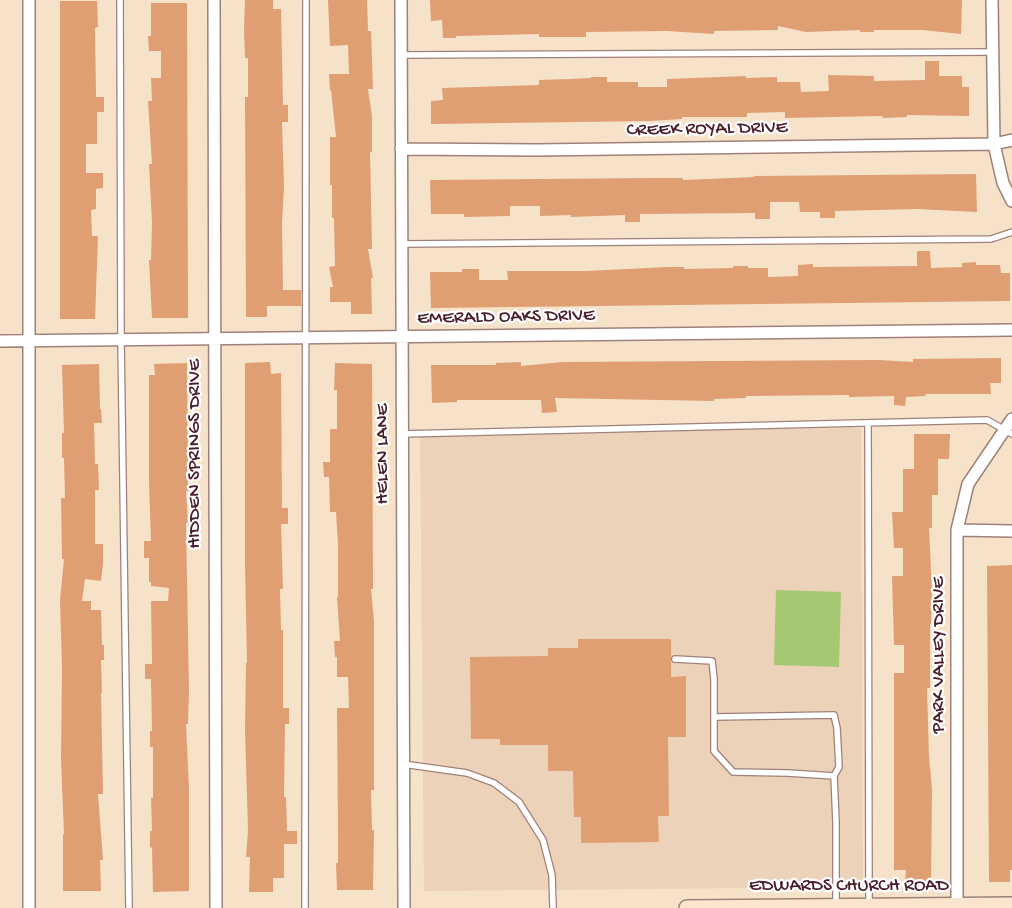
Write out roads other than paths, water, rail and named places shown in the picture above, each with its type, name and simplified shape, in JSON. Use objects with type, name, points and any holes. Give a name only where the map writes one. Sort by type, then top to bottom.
[{"type":"street","points":[[29,0],[29,908]]},
{"type":"street","name":"HIDDEN SPRINGS DRIVE","points":[[214,0],[216,908]]},
{"type":"street","name":"HELEN LANE","points":[[401,0],[404,908]]},
{"type":"street","points":[[992,0],[994,144],[1003,183],[1012,201]]},
{"type":"street","name":"CREEK ROYAL DRIVE","points":[[401,150],[994,144],[1012,140]]},
{"type":"street","name":"EMERALD OAKS DRIVE","points":[[0,342],[1012,330]]},
{"type":"street","name":"PARK VALLEY DRIVE","points":[[957,906],[957,530],[968,484],[1009,432],[1012,419]]},
{"type":"street","points":[[957,530],[1012,531]]},
{"type":"street","name":"EDWARDS CHURCH ROAD","points":[[687,908],[1012,905]]},
{"type":"lane","points":[[120,0],[121,340],[129,908]]},
{"type":"lane","points":[[305,908],[306,0]]},
{"type":"lane","points":[[401,55],[993,52]]},
{"type":"lane","points":[[401,244],[992,239],[1012,232]]},
{"type":"lane","points":[[402,434],[987,420],[1009,432]]},
{"type":"lane","points":[[868,423],[869,906]]},
{"type":"lane","points":[[675,658],[712,662],[714,679],[714,751],[733,772],[834,776]]},
{"type":"lane","points":[[714,717],[834,715],[837,728],[839,767],[834,776],[836,906]]},
{"type":"lane","points":[[403,764],[467,774],[494,783],[519,802],[544,840],[552,876],[554,908]]}]
